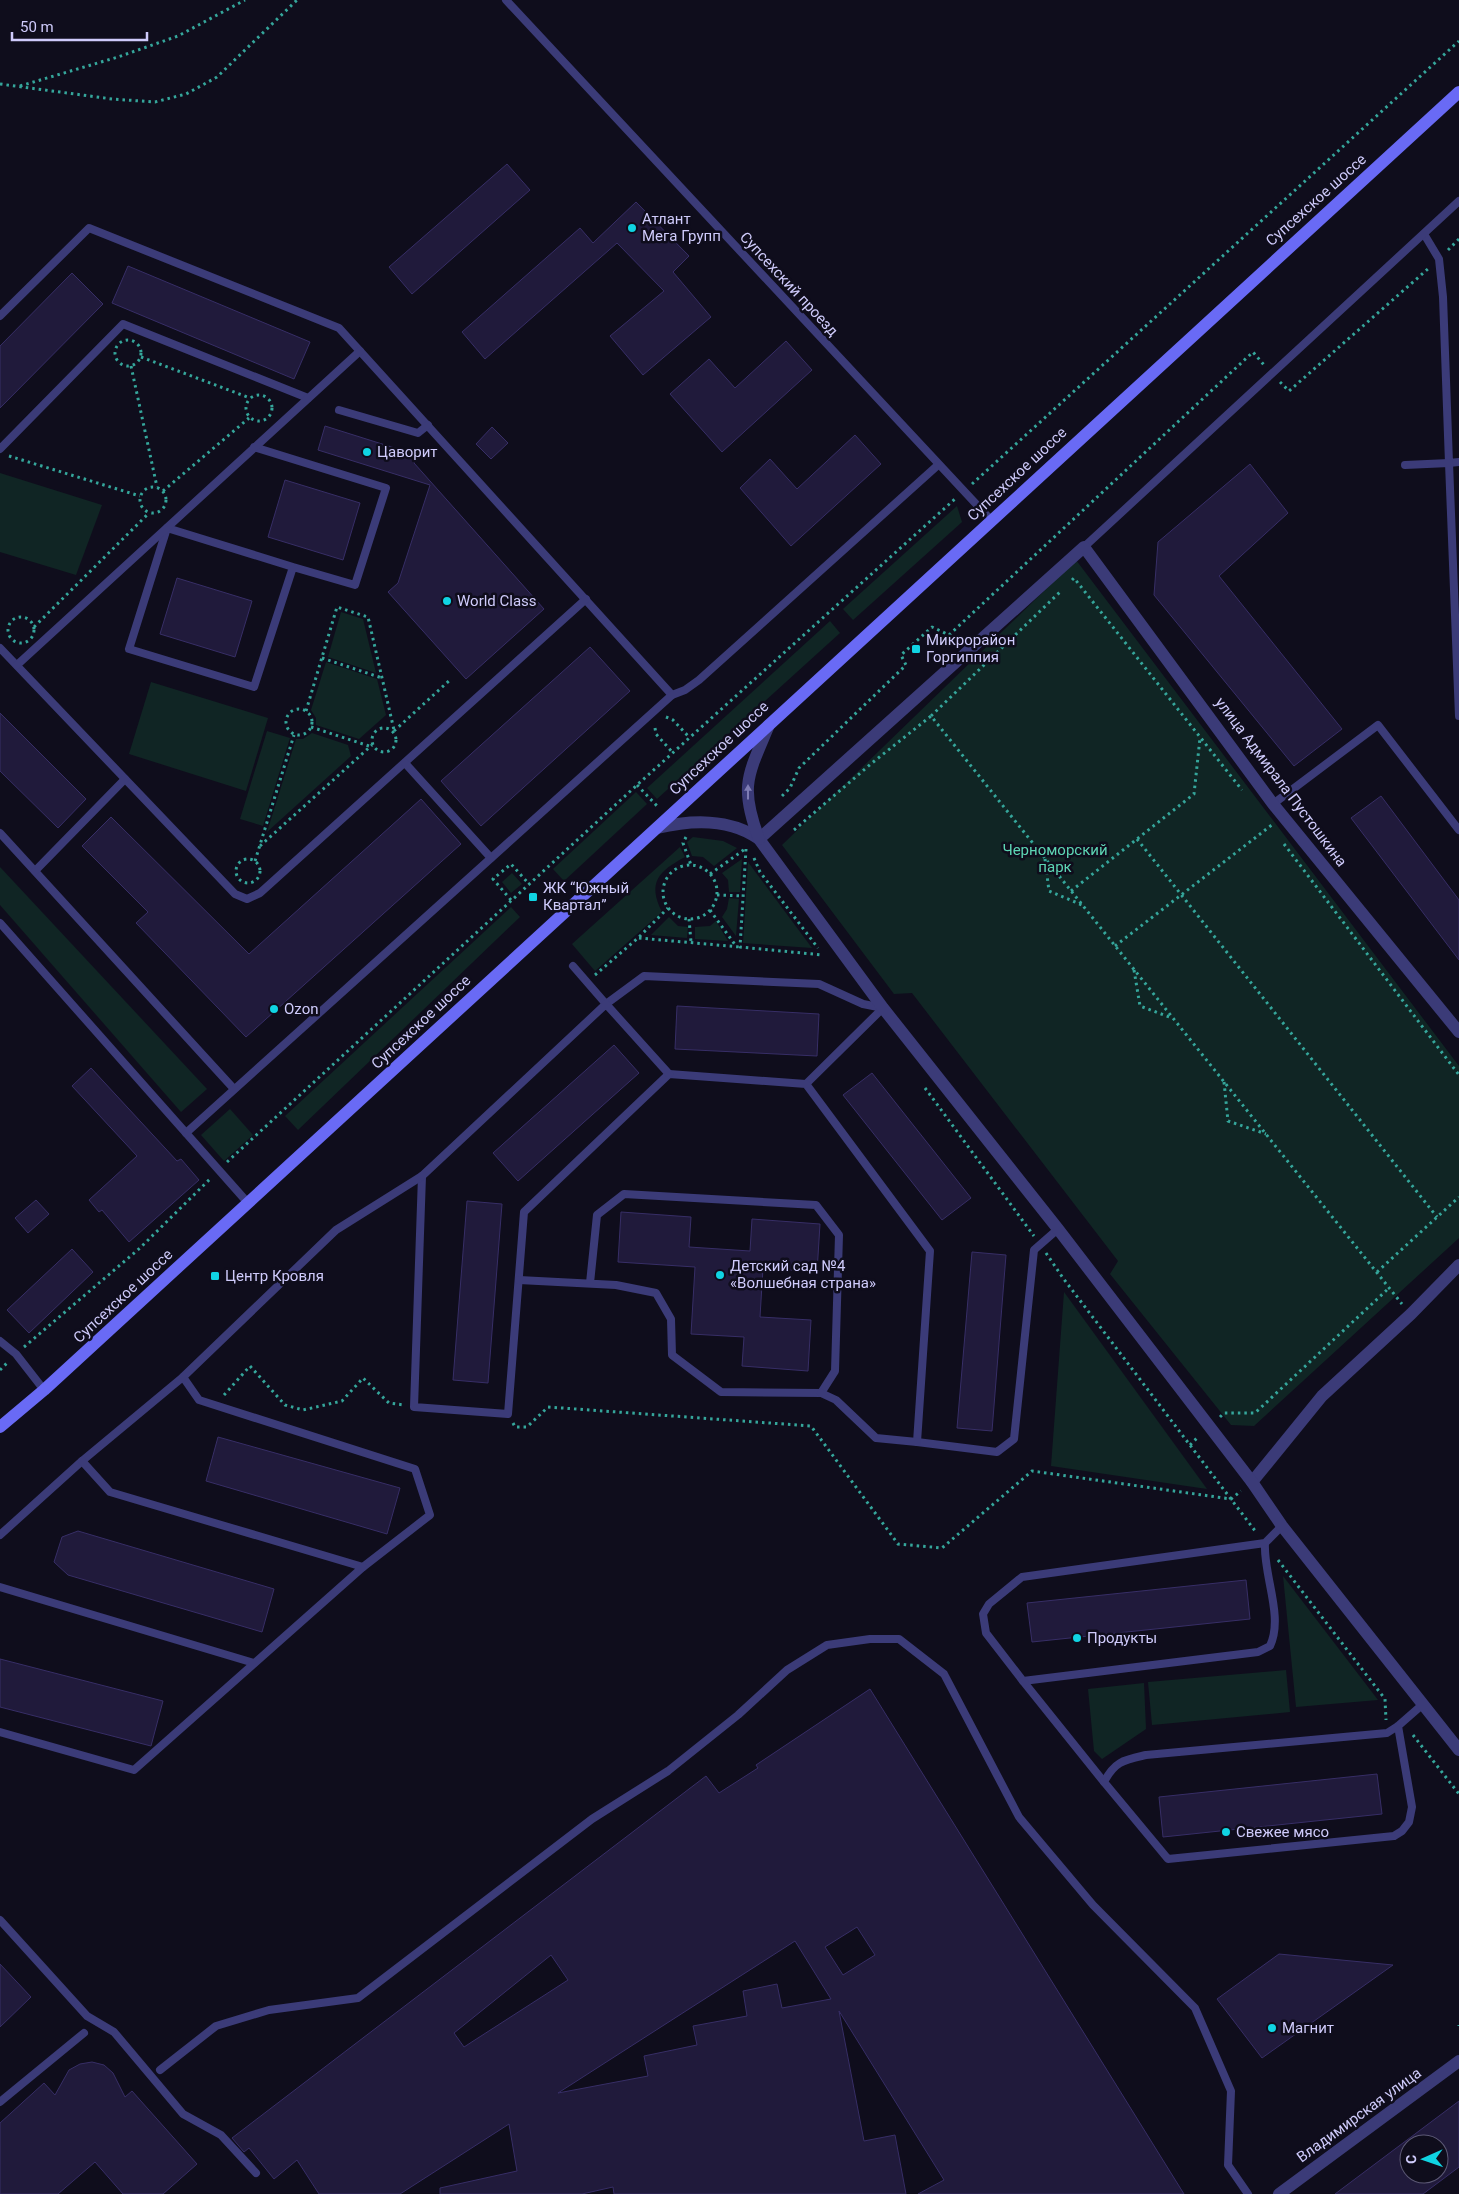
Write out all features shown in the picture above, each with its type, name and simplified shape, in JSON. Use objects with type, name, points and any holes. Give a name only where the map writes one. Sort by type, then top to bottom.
[{"type":"main road","name":"Супсехское шоссе","points":[[0,1427],[44,1390],[1459,92]]},
{"type":"street","name":"улица Адмирала Пустошкина","points":[[1084,547],[1273,804],[1459,1032]]},
{"type":"street","points":[[759,839],[1084,547]]},
{"type":"street","points":[[769,724],[751,767],[747,786],[749,808],[759,839],[883,1008],[1058,1228],[1252,1482],[1282,1526],[1459,1750]]},
{"type":"street","points":[[657,828],[684,823],[714,823],[735,826],[759,839]]},
{"type":"street","points":[[1252,1482],[1322,1396],[1411,1314],[1459,1266]]},
{"type":"street","name":"Владимирская улица","points":[[1284,2192],[1459,2061]]},
{"type":"lane","name":"Супсехский проезд","points":[[506,0],[991,520]]},
{"type":"lane","points":[[1084,547],[1459,202]]},
{"type":"lane","points":[[0,316],[90,228],[339,328],[672,695]]},
{"type":"lane","points":[[1424,234],[1439,259],[1443,297],[1449,463],[1455,526],[1459,716]]},
{"type":"lane","points":[[0,449],[123,324],[308,398]]},
{"type":"lane","points":[[17,665],[360,351]]},
{"type":"lane","points":[[339,410],[418,433],[428,425]]},
{"type":"lane","points":[[167,528],[355,585],[386,488],[254,447]]},
{"type":"lane","points":[[1406,465],[1459,462]]},
{"type":"lane","points":[[186,1133],[672,695],[685,690],[699,680],[938,465]]},
{"type":"lane","points":[[167,528],[129,648],[254,687],[293,567]]},
{"type":"lane","points":[[0,648],[235,894],[248,899],[260,893],[586,599]]},
{"type":"lane","points":[[1273,804],[1378,726],[1459,830]]},
{"type":"lane","points":[[405,763],[491,858]]},
{"type":"lane","points":[[34,871],[125,779]]},
{"type":"lane","points":[[0,833],[234,1089]]},
{"type":"lane","points":[[0,923],[248,1203]]},
{"type":"lane","points":[[573,966],[668,1074],[806,1084],[883,1008]]},
{"type":"lane","points":[[0,1535],[82,1461],[182,1377],[336,1230],[422,1176],[606,1004],[644,976],[819,984],[863,1004],[883,1008]]},
{"type":"lane","points":[[422,1176],[414,1408],[508,1414],[524,1212],[668,1074]]},
{"type":"lane","points":[[806,1084],[930,1251],[917,1442]]},
{"type":"lane","points":[[590,1283],[597,1215],[624,1194],[816,1205],[839,1235],[835,1371],[821,1393]]},
{"type":"lane","points":[[519,1280],[616,1285],[656,1292],[671,1319],[672,1355],[721,1392],[821,1393],[836,1400],[876,1438],[996,1452],[1014,1439],[1034,1250],[1058,1228]]},
{"type":"lane","points":[[0,1341],[16,1354],[44,1390]]},
{"type":"lane","points":[[0,1732],[134,1770],[362,1567],[430,1515],[415,1470],[199,1400],[182,1377]]},
{"type":"lane","points":[[82,1461],[110,1492],[362,1567]]},
{"type":"lane","points":[[1282,1526],[1265,1542],[1022,1577],[989,1604],[983,1614],[986,1633],[1104,1782],[1168,1859],[1394,1836],[1402,1831],[1409,1822],[1412,1807],[1398,1726]]},
{"type":"lane","points":[[1023,1681],[1258,1652],[1270,1646],[1276,1621],[1264,1560],[1265,1542]]},
{"type":"lane","points":[[0,1587],[254,1663]]},
{"type":"lane","points":[[160,2070],[216,2026],[269,2010],[358,1998],[592,1819],[668,1771],[738,1715],[787,1670],[827,1645],[870,1639],[899,1639],[944,1674],[1019,1817],[1093,1905],[1195,2008],[1231,2091],[1228,2165],[1248,2194]]},
{"type":"lane","points":[[1104,1782],[1112,1768],[1127,1760],[1146,1755],[1387,1733],[1398,1726],[1422,1704]]},
{"type":"lane","points":[[0,1920],[87,2016],[114,2032],[183,2114],[221,2135],[256,2173]]},
{"type":"lane","points":[[0,2102],[84,2033]]},
{"type":"path","points":[[17,87],[118,57],[178,36],[244,0]]},
{"type":"path","points":[[0,84],[112,99],[155,102],[186,94],[217,77],[298,0]]},
{"type":"path","points":[[0,1370],[16,1354],[140,1248],[219,1170],[511,900],[1459,42]]},
{"type":"path","points":[[778,800],[790,788],[799,768],[906,665],[901,655],[932,627],[949,635],[1253,352],[1289,391],[1439,259],[1459,239]]},
{"type":"path","points":[[132,340],[138,343],[141,357],[137,363],[131,366],[124,366],[118,362],[115,349],[119,342],[132,340]]},
{"type":"path","points":[[141,357],[250,398]]},
{"type":"path","points":[[131,366],[157,487],[163,491],[166,497],[162,510],[156,514],[149,513],[140,503],[140,496],[144,490],[157,487]]},
{"type":"path","points":[[256,395],[263,395],[269,399],[272,406],[271,414],[262,422],[249,418],[246,404],[250,398],[256,395]]},
{"type":"path","points":[[163,491],[249,418]]},
{"type":"path","points":[[9,456],[140,496]]},
{"type":"path","points":[[34,626],[31,620],[25,616],[18,616],[11,620],[7,633],[10,639],[24,643],[30,640],[34,634],[34,626],[149,513]]},
{"type":"path","points":[[872,763],[931,716],[1074,578],[1247,796]]},
{"type":"path","points":[[306,711],[337,608],[368,617],[396,744],[392,749],[380,752],[371,746],[311,727]]},
{"type":"path","points":[[322,658],[382,678]]},
{"type":"path","points":[[394,731],[451,679]]},
{"type":"path","points":[[296,709],[306,711],[312,719],[311,727],[302,735],[294,735],[286,725],[286,718],[290,712],[296,709]]},
{"type":"path","points":[[931,716],[1411,1314]]},
{"type":"path","points":[[673,753],[656,734],[655,728],[660,721],[666,717],[673,720],[690,738]]},
{"type":"path","points":[[260,846],[371,746],[375,730],[388,728],[394,731]]},
{"type":"path","points":[[255,861],[294,735]]},
{"type":"path","points":[[1071,891],[1194,794],[1200,738]]},
{"type":"path","points":[[1115,946],[1283,816]]},
{"type":"path","points":[[1264,818],[1276,834]]},
{"type":"path","points":[[691,865],[684,843],[685,837],[693,835]]},
{"type":"path","points":[[1137,839],[1437,1217]]},
{"type":"path","points":[[1282,841],[1459,1075]]},
{"type":"path","points":[[738,947],[746,849],[740,843]]},
{"type":"path","points":[[710,874],[746,849]]},
{"type":"path","points":[[1045,858],[1049,891],[1082,905]]},
{"type":"path","points":[[246,859],[255,861],[261,869],[257,881],[248,884],[239,880],[236,874],[240,862],[246,859]]},
{"type":"path","points":[[511,900],[493,879],[511,864],[529,884]]},
{"type":"path","points":[[691,865],[702,868],[710,874],[715,882],[717,895],[710,910],[703,915],[689,919],[676,914],[668,908],[664,898],[664,882],[676,868],[691,865]]},
{"type":"path","points":[[717,895],[743,896]]},
{"type":"path","points":[[587,982],[638,938],[668,908]]},
{"type":"path","points":[[710,910],[738,947]]},
{"type":"path","points":[[689,919],[691,942]]},
{"type":"path","points":[[638,938],[823,955]]},
{"type":"path","points":[[1134,969],[1140,1006],[1174,1019]]},
{"type":"path","points":[[1224,1082],[1228,1121],[1266,1134]]},
{"type":"path","points":[[1376,1272],[1459,1197]]},
{"type":"path","points":[[1190,1445],[1224,1413],[1255,1413],[1389,1288]]},
{"type":"path","points":[[215,1405],[250,1366],[285,1405],[303,1410],[342,1401],[363,1378],[389,1403],[414,1408]]},
{"type":"path","points":[[508,1414],[515,1427],[527,1427],[548,1407],[812,1426],[898,1544],[942,1548],[1032,1471],[1231,1499],[1252,1482]]},
{"type":"green space","points":[[0,473],[102,505],[76,575],[0,552]]},
{"type":"green space","points":[[957,506],[962,522],[853,620],[843,609]]},
{"type":"green space","name":"Черноморский парк","points":[[1076,560],[1459,1066],[1459,1238],[1254,1426],[1231,1425],[1110,1274],[1118,1261],[912,993],[894,994],[782,845]]},
{"type":"green space","points":[[341,612],[363,619],[376,673],[328,657]]},
{"type":"green space","points":[[830,621],[840,633],[657,799],[647,788]]},
{"type":"green space","points":[[326,662],[377,679],[386,715],[359,739],[316,725],[316,718],[311,710]]},
{"type":"green space","points":[[151,682],[268,718],[246,791],[129,754]]},
{"type":"green space","points":[[267,731],[290,738],[263,826],[240,819]]},
{"type":"green space","points":[[312,733],[348,745],[351,756],[267,832],[296,739],[303,739]]},
{"type":"green space","points":[[636,792],[647,804],[564,881],[553,869]]},
{"type":"green space","points":[[693,837],[723,841],[737,848],[714,866],[703,857],[692,856],[687,842]]},
{"type":"green space","points":[[680,847],[685,857],[668,867],[658,878],[656,885],[658,902],[662,912],[595,971],[572,944]]},
{"type":"green space","points":[[742,859],[740,892],[729,892],[728,880],[722,873]]},
{"type":"green space","points":[[748,862],[812,948],[743,943]]},
{"type":"green space","points":[[0,867],[207,1089],[181,1112],[0,905]]},
{"type":"green space","points":[[512,873],[522,884],[511,893],[502,882]]},
{"type":"green space","points":[[729,898],[739,899],[736,936],[722,917],[727,909]]},
{"type":"green space","points":[[511,907],[520,917],[298,1130],[285,1116]]},
{"type":"green space","points":[[669,917],[678,926],[688,927],[687,938],[651,935]]},
{"type":"green space","points":[[716,921],[728,941],[695,939],[695,927],[710,926]]},
{"type":"green space","points":[[230,1109],[253,1135],[224,1161],[201,1135]]},
{"type":"green space","points":[[1064,1292],[1207,1489],[1051,1466]]},
{"type":"green space","points":[[1283,1576],[1378,1700],[1296,1707]]},
{"type":"green space","points":[[1286,1670],[1290,1712],[1152,1725],[1148,1682]]},
{"type":"green space","points":[[1144,1683],[1146,1729],[1102,1759],[1094,1751],[1088,1689]]},
{"type":"building","points":[[507,164],[530,190],[412,294],[389,267]]},
{"type":"building","points":[[636,202],[689,256],[673,272],[711,317],[643,375],[610,336],[664,291],[617,243],[485,359],[462,332],[580,228],[593,243]]},
{"type":"building","points":[[128,266],[310,342],[294,379],[112,303]]},
{"type":"building","points":[[72,273],[103,304],[0,408],[0,346]]},
{"type":"building","points":[[786,341],[812,370],[722,452],[670,394],[709,359],[735,388]]},
{"type":"building","points":[[325,426],[417,455],[414,463],[544,609],[466,679],[388,592],[398,583],[430,485],[318,450]]},
{"type":"building","points":[[492,427],[508,443],[491,459],[476,444]]},
{"type":"building","points":[[855,435],[881,464],[791,546],[740,488],[770,459],[797,489]]},
{"type":"building","points":[[1250,464],[1288,513],[1219,576],[1342,729],[1294,766],[1154,595],[1158,542]]},
{"type":"building","points":[[285,480],[360,503],[343,560],[268,537]]},
{"type":"building","points":[[177,578],[252,601],[235,657],[160,634]]},
{"type":"building","points":[[590,647],[630,691],[481,826],[441,781]]},
{"type":"building","points":[[0,713],[86,799],[58,828],[0,771]]},
{"type":"building","points":[[1381,796],[1459,900],[1459,960],[1351,818]]},
{"type":"building","points":[[421,799],[461,844],[246,1037],[136,923],[148,912],[82,846],[111,817],[249,954]]},
{"type":"building","points":[[677,1006],[819,1014],[817,1056],[675,1049]]},
{"type":"building","points":[[614,1045],[639,1073],[518,1181],[493,1153]]},
{"type":"building","points":[[91,1068],[177,1161],[181,1159],[199,1180],[129,1242],[102,1210],[99,1212],[89,1200],[137,1156],[72,1086]]},
{"type":"building","points":[[872,1073],[971,1198],[942,1220],[843,1095]]},
{"type":"building","points":[[36,1200],[49,1214],[28,1233],[15,1218]]},
{"type":"building","points":[[467,1201],[502,1204],[488,1383],[453,1380]]},
{"type":"building","points":[[621,1212],[691,1217],[689,1247],[750,1251],[752,1219],[820,1224],[817,1272],[763,1268],[760,1317],[811,1320],[808,1371],[742,1366],[744,1337],[691,1334],[695,1267],[618,1262]]},
{"type":"building","points":[[72,1249],[93,1272],[29,1333],[7,1310]]},
{"type":"building","points":[[972,1252],[1006,1255],[992,1431],[957,1428]]},
{"type":"building","points":[[218,1437],[400,1488],[387,1534],[206,1481]]},
{"type":"building","points":[[78,1531],[274,1589],[262,1632],[68,1575],[54,1562],[62,1537]]},
{"type":"building","points":[[1246,1580],[1250,1619],[1032,1642],[1027,1603]]},
{"type":"building","points":[[0,1659],[163,1701],[151,1746],[0,1707]]},
{"type":"building","points":[[870,1689],[1184,2194],[918,2194],[944,2180],[839,2011],[864,2141],[895,2135],[906,2194],[614,2194],[613,2187],[582,2194],[440,2194],[440,2188],[517,2171],[509,2124],[400,2194],[319,2194],[297,2160],[274,2179],[249,2148],[244,2152],[232,2138],[706,1776],[719,1793],[758,1768],[756,1765]],"holes":[[[857,1927],[875,1955],[843,1975],[825,1947]],[[795,1941],[831,1999],[782,2008],[777,1984],[743,1991],[747,2016],[693,2026],[697,2045],[644,2056],[648,2076],[558,2093]],[[551,1955],[568,1980],[464,2047],[454,2033]]]},
{"type":"building","points":[[1377,1774],[1382,1814],[1163,1837],[1159,1797]]},
{"type":"building","name":"Магнит","points":[[1279,1954],[1393,1965],[1262,2058],[1217,1999]]},
{"type":"building","points":[[0,1964],[31,1997],[0,2027]]},
{"type":"building","points":[[92,2062],[104,2065],[113,2073],[125,2097],[132,2091],[197,2164],[163,2194],[123,2194],[95,2162],[58,2194],[0,2194],[0,2123],[44,2083],[55,2095],[69,2070],[80,2064]]},
{"type":"building","points":[[1459,2101],[1459,2167],[1449,2174],[1449,2134],[1415,2134]]},
{"type":"building","points":[[1399,2146],[1399,2184],[1436,2184],[1423,2194],[1335,2194]]},
{"type":"place","name":"Атлант Мега Групп","points":[[632,228]]},
{"type":"place","name":"Цаворит","points":[[367,452]]},
{"type":"place","name":"World Class","points":[[447,601]]},
{"type":"place","name":"Микрорайон Горгиппия","points":[[916,649]]},
{"type":"place","name":"ЖК “Южный Квартал”","points":[[533,897]]},
{"type":"place","name":"Ozon","points":[[274,1009]]},
{"type":"place","name":"Детский сад №4 «Волшебная страна»","points":[[720,1275]]},
{"type":"place","name":"Центр Кровля","points":[[215,1276]]},
{"type":"place","name":"Продукты","points":[[1077,1638]]},
{"type":"place","name":"Свежее мясо","points":[[1226,1832]]},
{"type":"place","name":"Магнит","points":[[1272,2028]]}]
